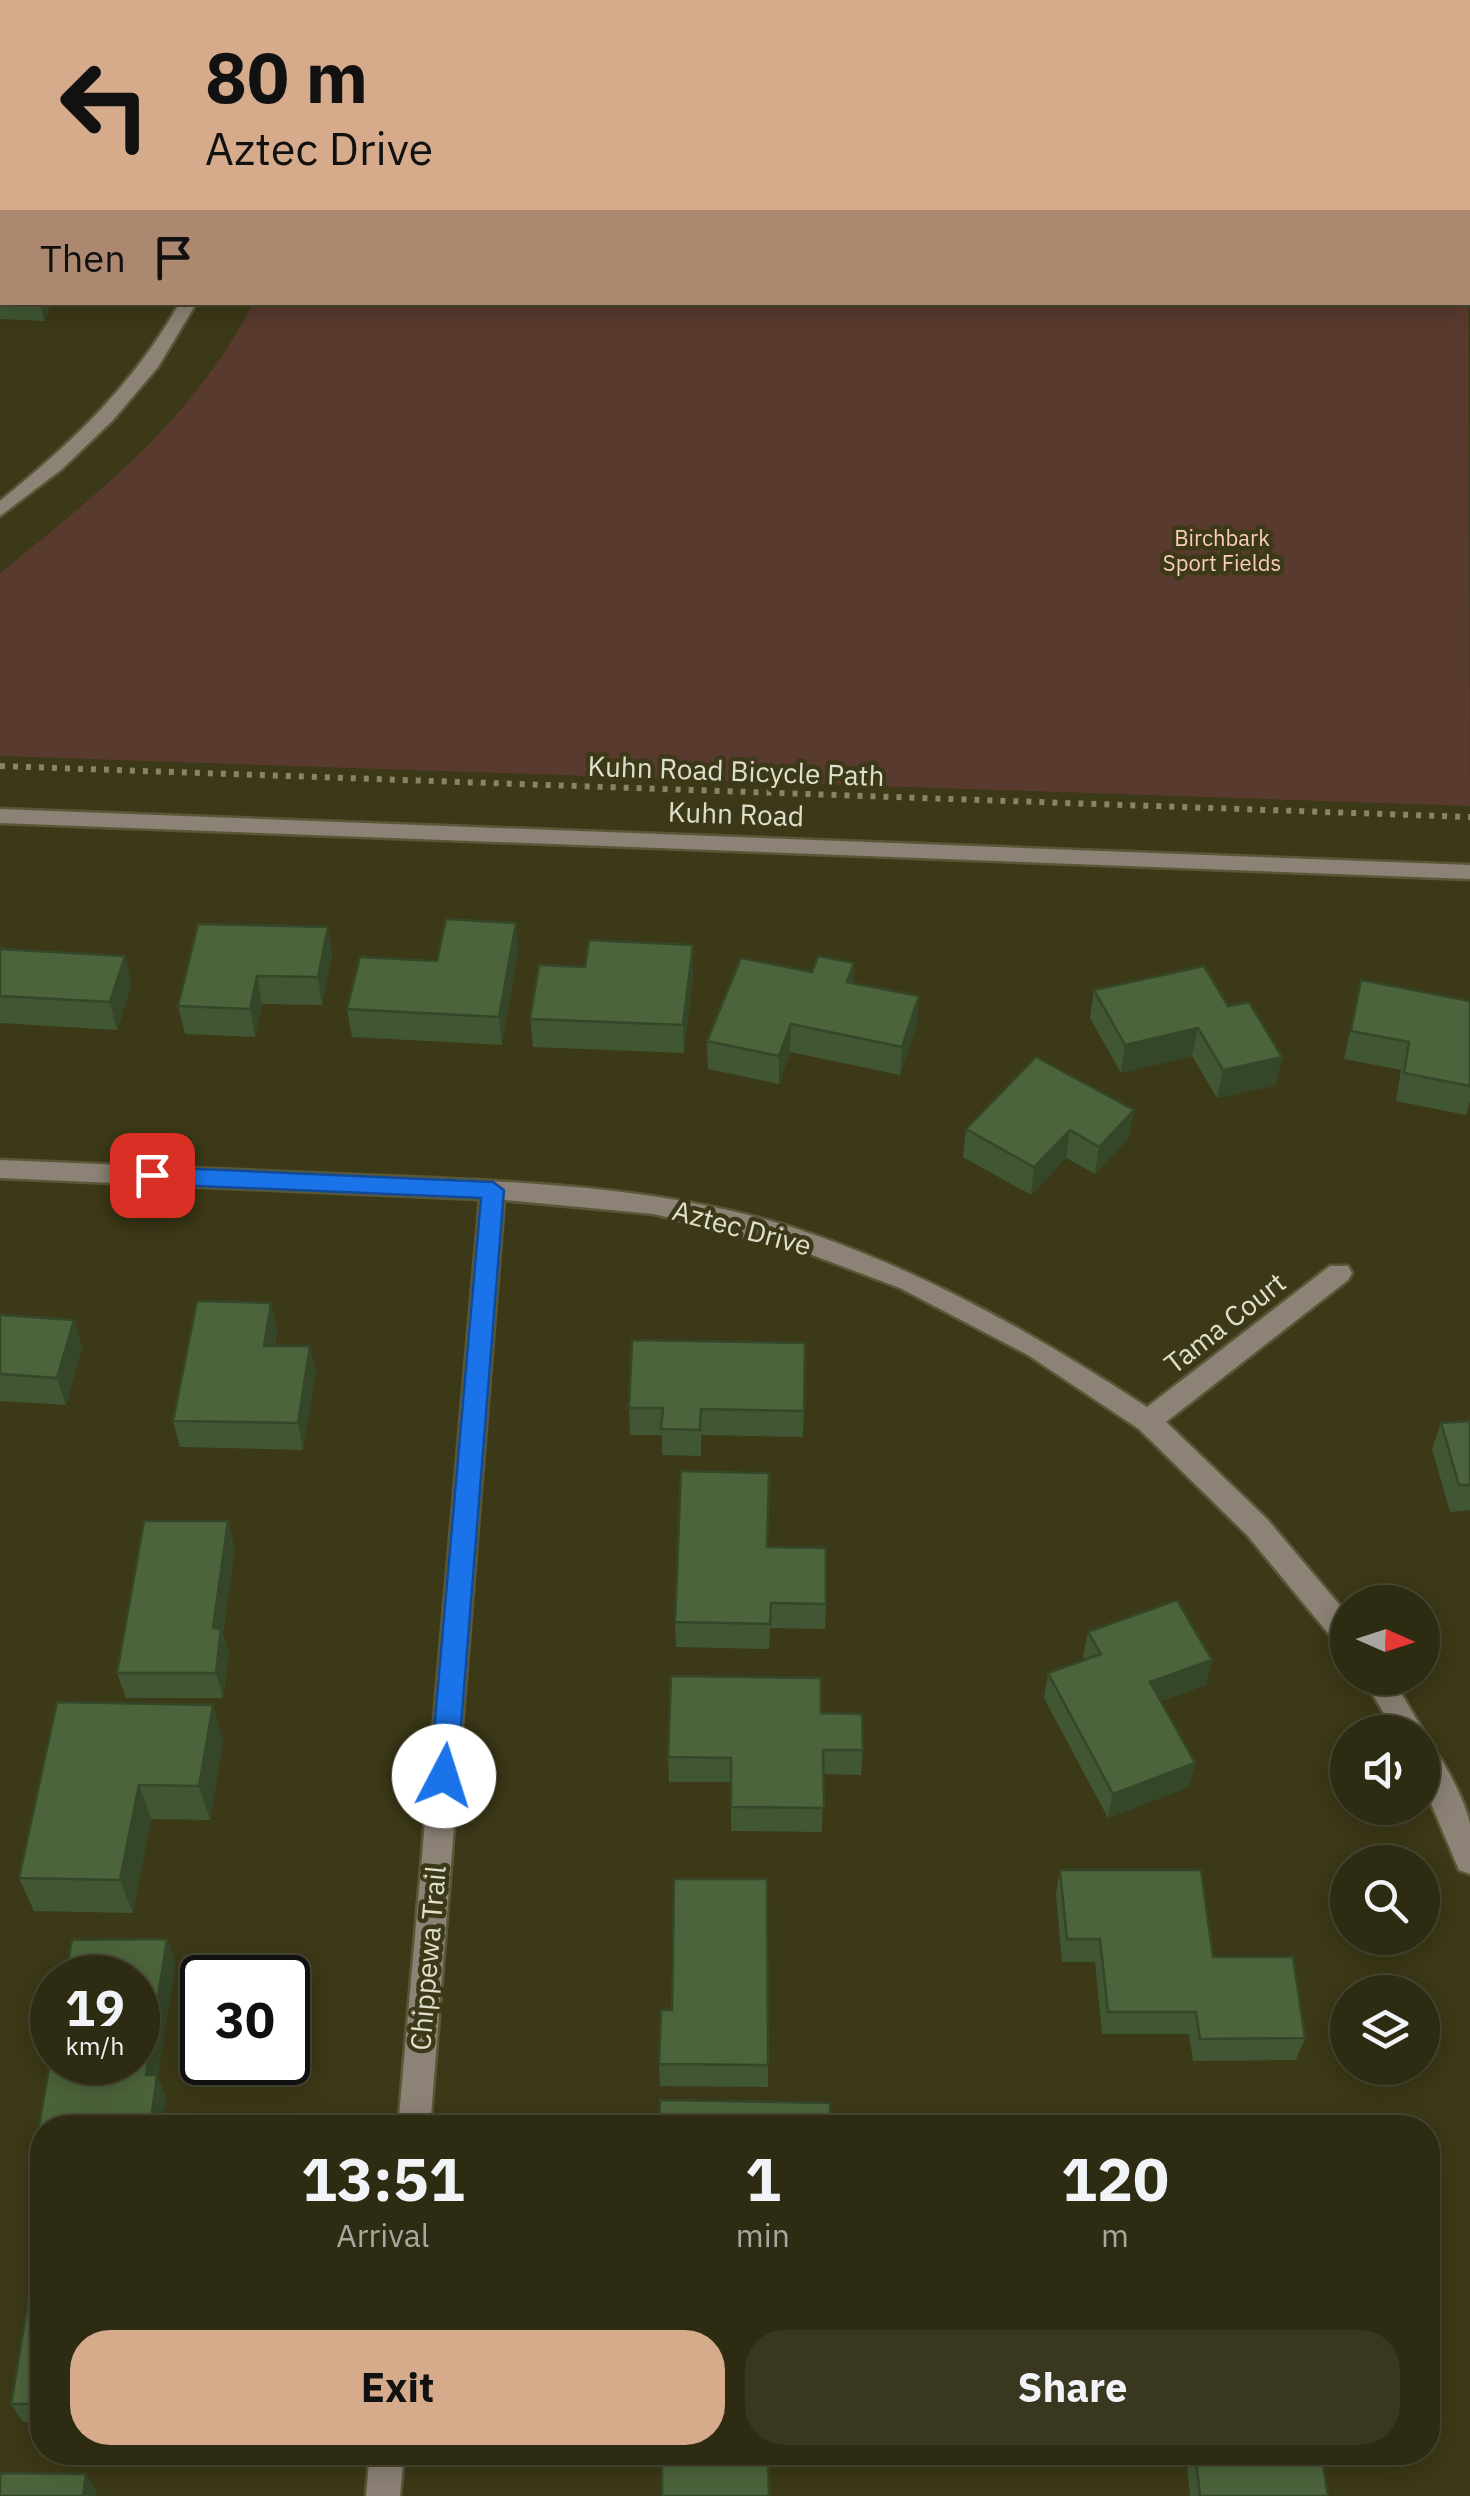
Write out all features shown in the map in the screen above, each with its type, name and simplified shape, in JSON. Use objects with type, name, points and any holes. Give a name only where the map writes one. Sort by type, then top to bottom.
[{"type":"street","points":[[0,510],[105,421],[138,382],[188,305]]},
{"type":"street","name":"Kuhn Road","points":[[0,816],[1470,872]]},
{"type":"street","name":"Aztec Drive","points":[[0,1169],[493,1190],[654,1205],[803,1241],[910,1281],[1036,1348],[1148,1420],[1257,1527],[1330,1614]]},
{"type":"street","name":"Chippewa Trail","points":[[415,2115],[493,1190]]},
{"type":"street","name":"Tama Court","points":[[1148,1420],[1339,1273]]},
{"type":"street","points":[[1440,1787],[1470,1860]]},
{"type":"street","points":[[383,2496],[385,2465]]},
{"type":"path","name":"Kuhn Road Bicycle Path","points":[[0,766],[1470,817]]},
{"type":"green space","name":"Birchbark Sport Fields","points":[[252,305],[1468,305],[1470,806],[0,756],[0,573],[142,451],[174,418],[230,344]]},
{"type":"building","points":[[446,919],[516,923],[499,1017],[347,1009],[360,957],[437,961]]},
{"type":"building","points":[[198,924],[328,927],[318,977],[257,976],[250,1009],[178,1006]]},
{"type":"building","points":[[589,940],[693,945],[683,1025],[530,1019],[539,965],[585,967]]},
{"type":"building","points":[[0,949],[125,956],[110,1002],[0,996]]},
{"type":"building","points":[[818,956],[854,963],[847,982],[919,996],[902,1047],[791,1024],[779,1056],[707,1041],[741,958],[812,972]]},
{"type":"building","points":[[1204,966],[1228,1006],[1249,1002],[1282,1057],[1223,1070],[1198,1028],[1125,1045],[1094,990]]},
{"type":"building","points":[[1361,980],[1470,1001],[1470,1086],[1404,1073],[1409,1042],[1351,1031]]},
{"type":"building","points":[[1036,1057],[1134,1110],[1099,1147],[1070,1130],[1034,1167],[966,1129]]},
{"type":"building","points":[[197,1301],[271,1303],[264,1346],[310,1346],[298,1423],[173,1421]]},
{"type":"building","points":[[0,1315],[74,1320],[57,1378],[0,1374]]},
{"type":"building","points":[[632,1340],[805,1343],[804,1411],[701,1409],[700,1430],[661,1429],[663,1408],[629,1408]]},
{"type":"building","points":[[1470,1421],[1470,1485],[1459,1485],[1441,1423]]},
{"type":"building","points":[[681,1471],[769,1473],[767,1547],[826,1548],[826,1604],[771,1603],[770,1624],[675,1622]]},
{"type":"building","points":[[144,1521],[228,1521],[213,1628],[221,1629],[216,1673],[117,1673]]},
{"type":"building","points":[[1177,1600],[1212,1660],[1150,1682],[1195,1763],[1113,1794],[1048,1673],[1101,1654],[1088,1632]]},
{"type":"building","points":[[671,1676],[821,1678],[821,1713],[862,1714],[863,1750],[823,1750],[824,1808],[731,1807],[731,1758],[668,1757]]},
{"type":"building","points":[[57,1702],[213,1705],[199,1786],[139,1785],[120,1880],[19,1878]]},
{"type":"building","points":[[1060,1870],[1201,1870],[1213,1957],[1293,1957],[1305,2038],[1200,2039],[1196,2012],[1108,2012],[1100,1939],[1067,1939]]},
{"type":"building","points":[[674,1879],[767,1879],[768,2065],[659,2064],[661,2010],[672,2010]]},
{"type":"building","points":[[167,1939],[160,1984],[160,1955],[69,1955],[72,1940]]},
{"type":"building","points":[[46,2085],[156,2085],[152,2115],[41,2115]]},
{"type":"building","points":[[660,2100],[830,2103],[830,2115],[659,2115]]},
{"type":"building","points":[[30,2291],[30,2404],[11,2404]]},
{"type":"building","points":[[662,2465],[768,2465],[769,2496],[662,2496]]},
{"type":"building","points":[[1196,2465],[1323,2465],[1328,2496],[1200,2496]]},
{"type":"building","points":[[0,2473],[86,2474],[83,2496],[0,2496]]},
{"type":"route","points":[[152,1175],[493,1190],[444,1776]]}]
